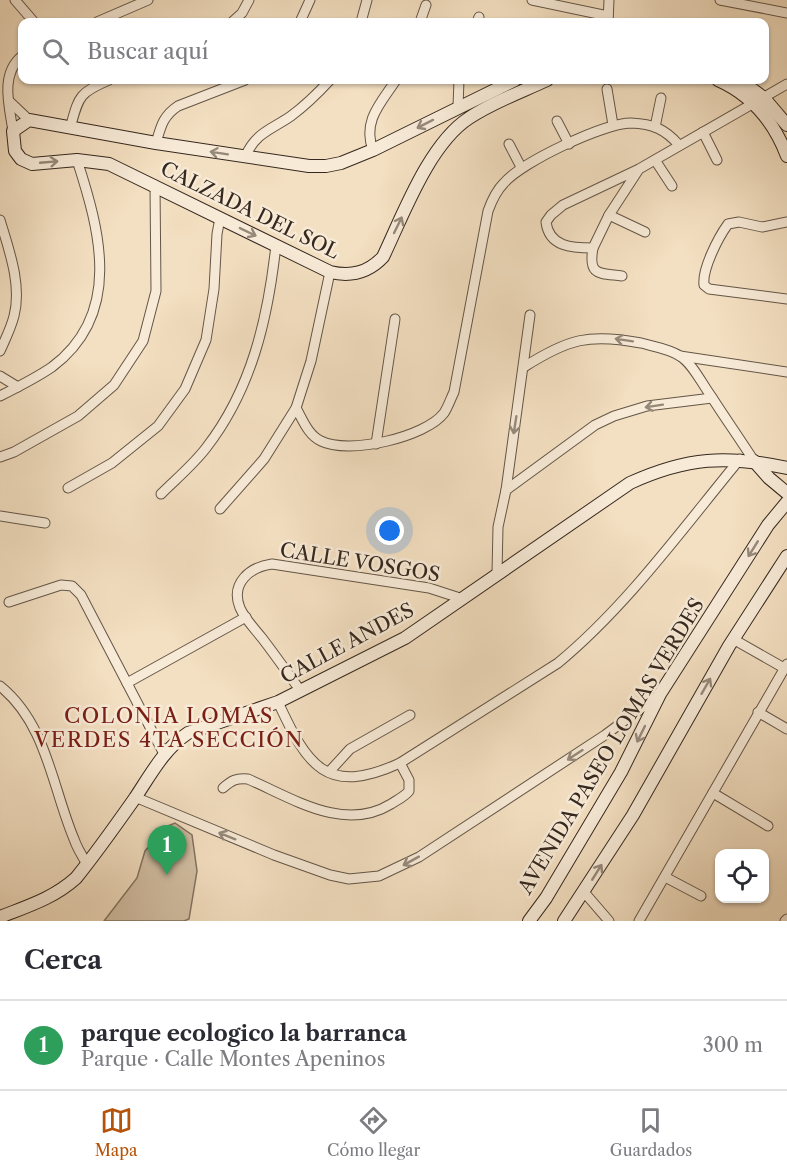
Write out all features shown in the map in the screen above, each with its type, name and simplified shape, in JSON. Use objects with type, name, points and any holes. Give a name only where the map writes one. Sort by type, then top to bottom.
[{"type":"street","points":[[15,0],[31,18]]},
{"type":"street","points":[[106,18],[148,0]]},
{"type":"street","points":[[236,18],[249,0]]},
{"type":"street","points":[[302,18],[310,0]]},
{"type":"street","points":[[362,18],[367,0]]},
{"type":"street","points":[[532,0],[604,18]]},
{"type":"street","points":[[608,18],[609,0]]},
{"type":"street","points":[[720,0],[787,13]]},
{"type":"street","points":[[421,18],[426,5]]},
{"type":"street","name":"CALZADA DEL SOL","points":[[18,59],[8,74],[5,88],[9,101],[15,151],[21,159],[32,164],[77,160],[109,164],[330,272],[339,274],[365,272],[374,267],[382,257],[420,179],[443,141],[468,118],[539,84]]},
{"type":"street","points":[[70,128],[82,95],[88,88],[98,84]]},
{"type":"street","points":[[156,143],[164,118],[170,111],[235,84]]},
{"type":"street","points":[[245,157],[254,140],[299,110],[326,84]]},
{"type":"street","points":[[373,150],[369,139],[369,128],[373,115],[393,84]]},
{"type":"street","points":[[458,107],[459,84]]},
{"type":"street","name":"CALZADA DEL SOL","points":[[30,120],[245,157],[309,166],[326,166],[341,163],[373,150],[507,84]]},
{"type":"street","points":[[726,84],[760,100],[780,137],[787,156]]},
{"type":"street","points":[[744,84],[787,125]]},
{"type":"street","points":[[593,248],[564,246],[554,241],[547,230],[546,222],[551,214],[562,205],[639,169],[787,84]]},
{"type":"street","points":[[607,89],[613,125]]},
{"type":"street","points":[[655,127],[661,98]]},
{"type":"street","points":[[9,101],[30,120],[13,131]]},
{"type":"street","points":[[557,121],[569,144]]},
{"type":"street","points":[[296,408],[310,432],[321,441],[342,447],[376,444],[426,427],[444,413],[454,392],[488,211],[493,196],[503,183],[521,167],[613,125],[631,123],[655,127],[667,132],[679,145]]},
{"type":"street","points":[[703,132],[717,160]]},
{"type":"street","points":[[509,144],[521,167]]},
{"type":"street","points":[[0,396],[53,366],[78,341],[94,311],[100,286],[100,260],[95,224],[77,160]]},
{"type":"street","points":[[654,160],[672,186]]},
{"type":"street","points":[[622,276],[597,273],[592,268],[591,262],[593,248],[609,214],[639,169]]},
{"type":"street","points":[[0,458],[78,416],[114,385],[143,340],[156,291],[155,185]]},
{"type":"street","points":[[609,214],[645,232]]},
{"type":"street","points":[[68,488],[112,463],[158,426],[185,389],[206,340],[214,289],[220,218]]},
{"type":"street","points":[[0,220],[13,263],[16,292],[15,315],[0,351]]},
{"type":"street","points":[[787,222],[762,227],[739,222],[728,224],[721,234],[703,277],[704,285],[709,289],[787,299]]},
{"type":"street","points":[[161,494],[206,449],[239,398],[257,351],[276,245]]},
{"type":"street","points":[[220,509],[264,459],[296,408],[311,361],[330,272]]},
{"type":"street","points":[[497,573],[498,527],[506,490],[530,315]]},
{"type":"street","points":[[376,444],[395,319]]},
{"type":"street","points":[[524,367],[551,350],[592,338],[618,339],[650,345],[680,356],[787,372]]},
{"type":"street","points":[[680,356],[712,398],[754,461],[787,493]]},
{"type":"street","points":[[0,376],[18,387]]},
{"type":"street","points":[[506,490],[596,425],[614,416],[647,406],[712,398]]},
{"type":"street","points":[[278,702],[304,753],[319,768],[349,777],[373,775],[400,763],[558,663],[581,644],[625,598],[740,459]]},
{"type":"street","name":"CALLE ANDES","points":[[0,917],[47,899],[64,889],[87,864],[164,754],[188,733],[278,702],[405,638],[630,483],[676,465],[740,459],[787,468]]},
{"type":"street","name":"AVENIDA PASEO LOMAS VERDES","points":[[529,921],[546,898],[621,772],[660,694],[768,525],[787,502]]},
{"type":"street","points":[[0,516],[45,523]]},
{"type":"street","points":[[564,921],[633,815],[734,639],[787,556]]},
{"type":"street","name":"CALLE VOSGOS","points":[[300,690],[240,607],[238,588],[242,578],[248,572],[272,564],[429,588],[464,598]]},
{"type":"street","points":[[9,602],[61,585],[72,586],[81,595],[164,754]]},
{"type":"street","points":[[127,683],[246,617]]},
{"type":"street","points":[[639,921],[786,666],[734,639]]},
{"type":"street","points":[[0,686],[13,697],[38,734],[74,841],[87,864]]},
{"type":"street","points":[[135,797],[273,855],[330,875],[349,879],[379,876],[419,857],[595,741],[660,694]]},
{"type":"street","points":[[758,712],[787,729]]},
{"type":"street","points":[[329,772],[350,749],[410,715]]},
{"type":"street","points":[[223,788],[238,778],[248,779],[324,812],[348,816],[366,815],[377,813],[409,791],[409,780],[400,763]]},
{"type":"street","points":[[713,793],[768,826]]},
{"type":"street","points":[[665,877],[701,896]]},
{"type":"street","points":[[584,892],[609,921]]},
{"type":"shaded area","points":[[175,823],[192,835],[197,871],[189,919],[184,921],[104,921],[137,878],[145,851],[168,826]]},
{"type":"place","name":"parque ecologico la barranca","points":[[167,875]]},
{"type":"district","name":"COLONIA LOMAS VERDES 4TA SECCIÓN","points":[[169,727]]}]
